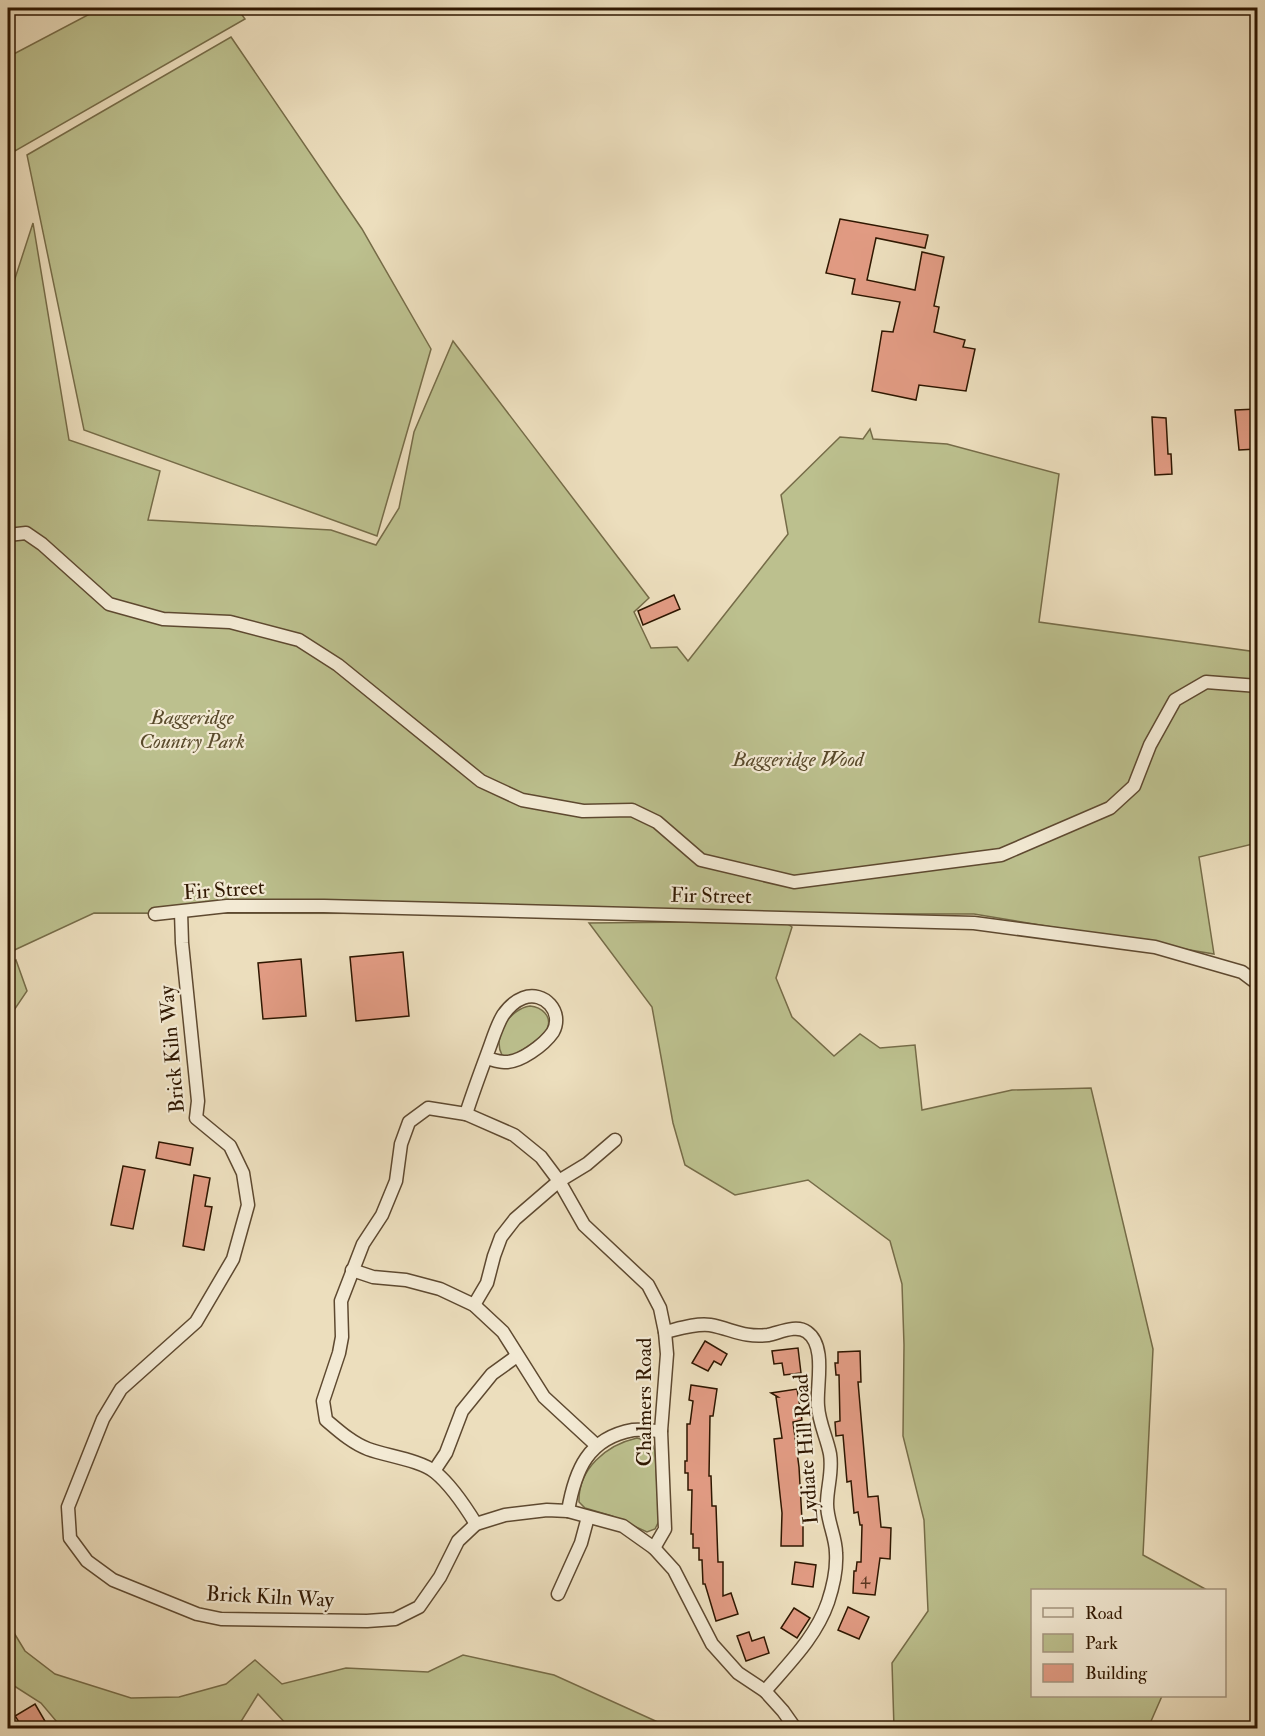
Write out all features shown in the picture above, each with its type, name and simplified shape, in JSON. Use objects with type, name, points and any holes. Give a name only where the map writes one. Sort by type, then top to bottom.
[{"type":"street","points":[[8,535],[26,533],[42,544],[109,604],[163,619],[230,622],[299,640],[338,665],[481,781],[522,800],[583,811],[632,810],[657,822],[701,861],[794,882],[1001,855],[1110,808],[1134,786],[1150,745],[1175,700],[1206,682],[1257,686]]},
{"type":"street","name":"Fir Street","points":[[155,914],[227,906],[324,906],[974,923],[1155,947],[1242,972],[1257,984]]},
{"type":"street","name":"Brick Kiln Way","points":[[181,912],[198,1101],[196,1118],[230,1146],[243,1173],[248,1205],[233,1259],[196,1322],[121,1389],[103,1419],[68,1507],[70,1538],[87,1561],[114,1580],[197,1614],[221,1619],[367,1621],[395,1619],[419,1607],[440,1577],[458,1541],[476,1524],[505,1515],[547,1510],[568,1511],[623,1526],[654,1548],[674,1570],[712,1644],[738,1673],[765,1691],[795,1728]]},
{"type":"street","points":[[465,1114],[502,1015],[513,1003],[525,997],[538,996],[547,1000],[554,1008],[556,1017],[554,1030],[543,1043],[518,1060],[503,1062],[486,1058]]},
{"type":"street","name":"Chalmers Road","points":[[476,1524],[466,1508],[434,1471],[408,1460],[368,1449],[345,1436],[326,1420],[323,1401],[339,1353],[342,1337],[341,1301],[352,1270],[363,1244],[386,1207],[396,1181],[402,1144],[409,1122],[428,1108],[465,1114],[514,1135],[541,1157],[559,1181],[584,1225],[648,1285],[660,1308],[667,1354],[661,1431],[666,1516],[665,1530],[654,1548]]},
{"type":"street","points":[[474,1305],[487,1283],[501,1237],[515,1219],[559,1181],[587,1164],[615,1140]]},
{"type":"street","points":[[352,1270],[373,1277],[406,1280],[440,1289],[474,1305],[503,1332],[544,1397],[596,1445]]},
{"type":"street","name":"Lydiate Hill Road","points":[[665,1332],[708,1325],[752,1336],[793,1329],[806,1330],[814,1339],[819,1357],[820,1382],[817,1404],[820,1426],[830,1455],[831,1481],[827,1504],[829,1524],[837,1550],[836,1569],[828,1602],[817,1627],[765,1691]]},
{"type":"street","points":[[434,1471],[446,1453],[462,1411],[492,1374],[517,1356]]},
{"type":"street","points":[[568,1511],[572,1486],[582,1464],[596,1445],[613,1436],[635,1430],[661,1431]]},
{"type":"street","points":[[558,1594],[581,1543],[588,1516]]},
{"type":"green space","points":[[101,8],[237,8],[245,19],[15,151],[8,131],[8,57]]},
{"type":"green space","points":[[231,37],[362,229],[431,349],[377,536],[84,430],[27,155]]},
{"type":"green space","name":"Baggeridge Wood","points":[[33,223],[69,440],[160,471],[148,520],[331,530],[376,545],[399,508],[414,432],[453,341],[649,598],[634,612],[651,648],[677,647],[688,661],[788,534],[781,495],[840,437],[863,439],[870,429],[873,439],[947,444],[1059,474],[1039,622],[1257,652],[1257,843],[1199,857],[1214,954],[974,914],[94,913],[8,953],[8,300]]},
{"type":"green space","points":[[783,921],[792,927],[776,978],[792,1017],[834,1056],[860,1034],[880,1048],[915,1045],[922,1110],[1012,1090],[1091,1088],[1153,1349],[1143,1555],[1205,1589],[1031,1589],[1031,1697],[1162,1697],[1148,1728],[894,1728],[892,1663],[928,1611],[924,1520],[903,1436],[902,1284],[890,1241],[808,1180],[735,1195],[685,1165],[673,1123],[652,1007],[589,923]]},
{"type":"green space","points":[[16,960],[27,991],[8,1019],[8,967]]},
{"type":"green space","points":[[530,1006],[545,1013],[548,1020],[547,1029],[520,1052],[508,1057],[502,1055],[499,1040],[504,1025],[515,1012]]},
{"type":"green space","points":[[637,1438],[651,1442],[655,1451],[659,1521],[655,1529],[647,1532],[612,1516],[585,1508],[579,1502],[583,1479],[596,1460],[615,1446]]},
{"type":"green space","points":[[8,1623],[25,1651],[55,1674],[131,1698],[179,1697],[226,1684],[255,1660],[282,1684],[346,1668],[428,1672],[463,1655],[554,1675],[671,1728],[290,1728],[258,1694],[237,1728],[62,1728],[41,1703],[8,1682]]},
{"type":"building","points":[[840,219],[928,235],[925,248],[876,238],[867,280],[915,290],[922,252],[944,257],[934,306],[939,307],[934,332],[965,340],[963,347],[975,349],[966,391],[919,385],[916,400],[872,391],[882,331],[893,332],[900,302],[852,294],[855,279],[826,273]]},
{"type":"building","points":[[1257,409],[1257,449],[1239,450],[1235,410]]},
{"type":"building","points":[[1152,417],[1166,418],[1168,454],[1171,454],[1172,474],[1155,475]]},
{"type":"building","points":[[674,595],[680,609],[643,625],[638,611]]},
{"type":"building","points":[[403,952],[409,1016],[356,1021],[350,957]]},
{"type":"building","points":[[301,959],[306,1016],[263,1019],[258,963]]},
{"type":"building","points":[[159,1142],[193,1148],[190,1165],[156,1158]]},
{"type":"building","points":[[123,1166],[145,1170],[133,1229],[111,1225]]},
{"type":"building","points":[[194,1175],[210,1178],[205,1206],[212,1207],[204,1250],[183,1246]]},
{"type":"building","points":[[705,1341],[727,1354],[721,1365],[714,1361],[708,1371],[692,1363]]},
{"type":"building","points":[[798,1348],[801,1373],[784,1375],[782,1363],[774,1364],[772,1351]]},
{"type":"building","points":[[860,1351],[861,1382],[858,1382],[868,1497],[878,1496],[881,1527],[891,1528],[890,1559],[880,1558],[875,1595],[853,1593],[854,1571],[856,1571],[857,1562],[861,1562],[862,1525],[860,1525],[858,1512],[854,1513],[851,1481],[847,1482],[843,1435],[836,1436],[835,1422],[840,1421],[839,1375],[836,1375],[835,1363],[838,1363],[838,1352]]},
{"type":"building","points":[[691,1385],[717,1389],[713,1416],[710,1416],[709,1476],[711,1476],[712,1506],[716,1506],[718,1562],[723,1562],[723,1596],[731,1593],[738,1614],[716,1621],[705,1584],[703,1584],[699,1548],[693,1548],[693,1534],[691,1534],[692,1490],[688,1490],[685,1461],[687,1461],[687,1424],[690,1424],[693,1401],[689,1400]]},
{"type":"building","points":[[797,1389],[802,1420],[793,1422],[799,1467],[803,1546],[781,1546],[782,1513],[774,1439],[782,1438],[776,1397],[778,1397],[771,1393]]},
{"type":"building","points":[[795,1562],[816,1565],[813,1587],[792,1584]]},
{"type":"building","points":[[848,1607],[869,1617],[859,1639],[838,1630]]},
{"type":"building","points":[[794,1608],[810,1618],[797,1638],[781,1628]]},
{"type":"building","points":[[749,1632],[752,1641],[764,1637],[769,1653],[746,1661],[737,1636]]},
{"type":"building","points":[[35,1704],[49,1728],[23,1728],[15,1716]]},
{"type":"park label","name":"Baggeridge Country Park","points":[[192,729]]}]
